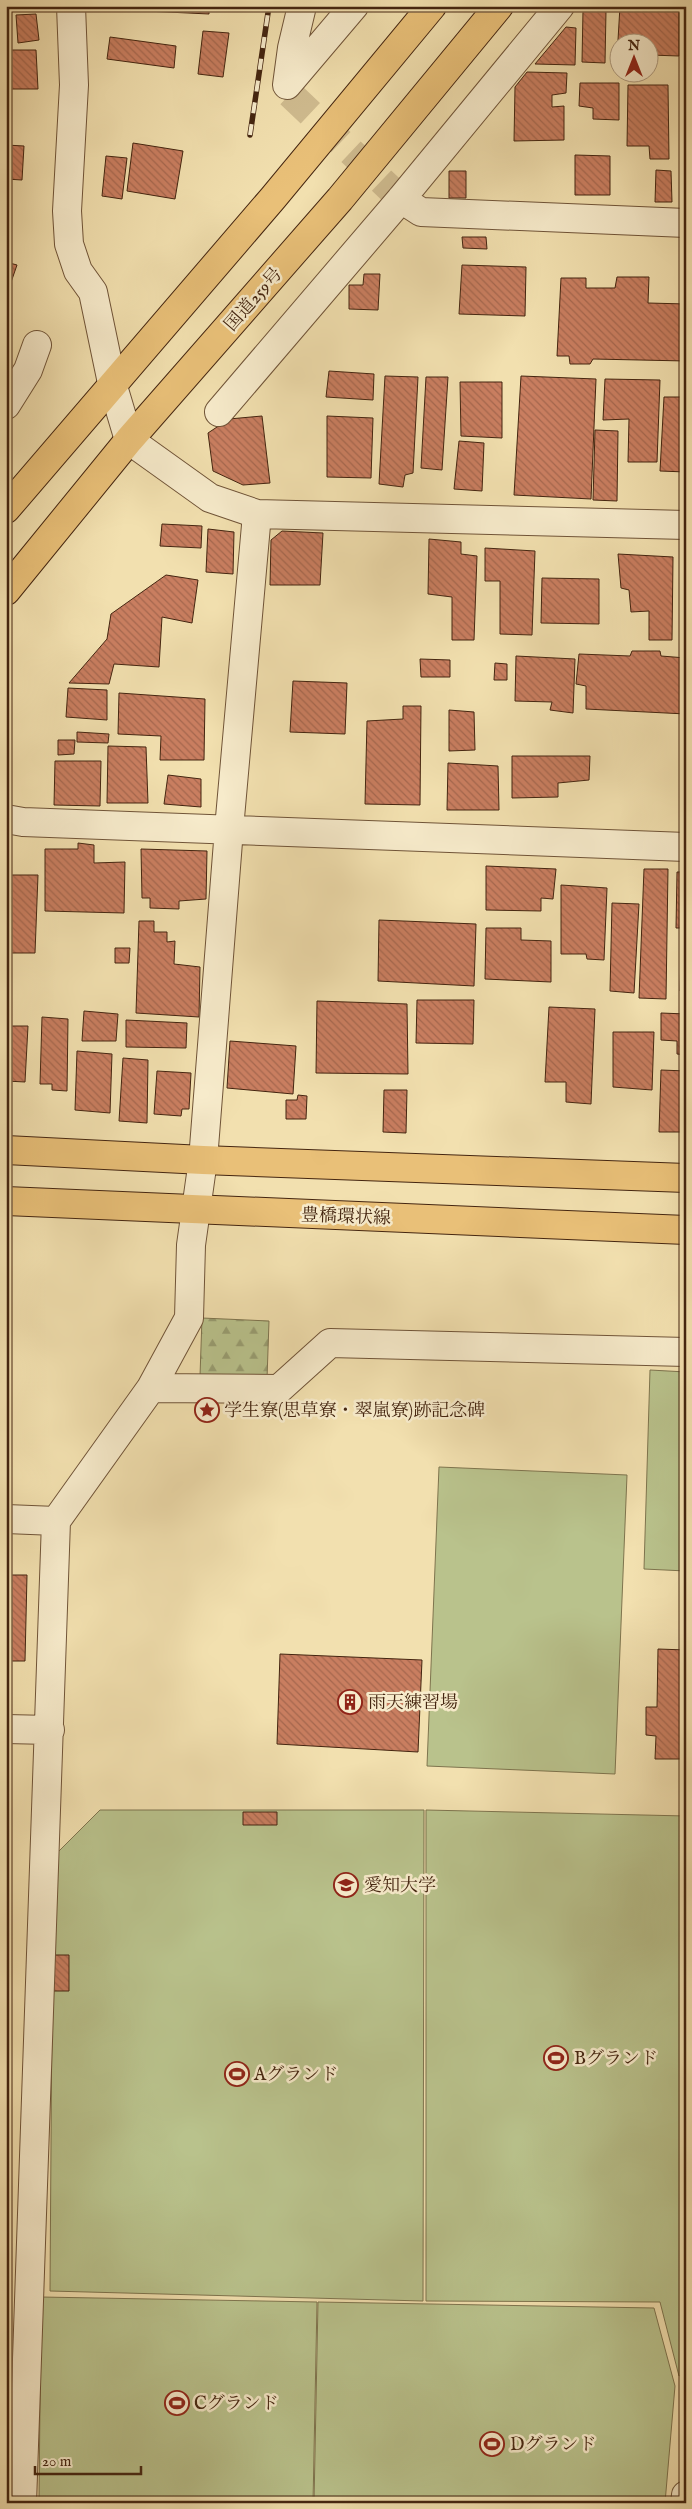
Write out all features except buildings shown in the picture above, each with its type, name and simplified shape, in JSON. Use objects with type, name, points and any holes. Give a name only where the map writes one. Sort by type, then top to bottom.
[{"type":"main road","points":[[6,509],[112,383],[273,198],[432,6]]},
{"type":"main road","name":"国道259号","points":[[6,591],[129,440],[340,199],[498,6]]},
{"type":"main road","points":[[6,1150],[203,1160],[686,1178]]},
{"type":"main road","name":"豊橋環状線","points":[[6,1201],[686,1230]]},
{"type":"street","points":[[71,6],[74,85],[67,211],[69,244],[78,271],[94,292],[112,383],[129,440],[210,498],[257,514],[686,525]]},
{"type":"street","points":[[302,6],[292,48],[289,89],[354,6]]},
{"type":"street","points":[[219,412],[264,363],[560,6]]},
{"type":"street","points":[[401,199],[421,212],[686,223]]},
{"type":"street","points":[[6,405],[28,370],[36,345]]},
{"type":"street","points":[[22,2503],[56,1520],[151,1388],[189,1318],[191,1245],[203,1160],[229,829],[257,514]]},
{"type":"street","points":[[6,819],[23,822],[686,847]]},
{"type":"street","points":[[151,1388],[279,1388],[330,1343],[686,1352]]},
{"type":"street","points":[[6,1519],[56,1520]]},
{"type":"street","points":[[6,1729],[50,1730]]},
{"type":"street","points":[[685,2503],[686,2495]]},
{"type":"green space","points":[[202,1318],[269,1321],[267,1379],[200,1376]]},
{"type":"green space","points":[[650,1370],[686,1372],[686,1571],[644,1569]]},
{"type":"green space","points":[[439,1467],[627,1475],[615,1774],[427,1766]]},
{"type":"green space","name":"Aグランド","points":[[100,1810],[424,1810],[423,2301],[50,2291],[53,1857]]},
{"type":"green space","name":"Bグランド","points":[[426,1810],[686,1816],[686,2372],[679,2376],[660,2302],[426,2301]]},
{"type":"green space","name":"Cグランド","points":[[41,2297],[317,2302],[313,2503],[39,2503]]},
{"type":"green space","name":"Dグランド","points":[[318,2302],[654,2308],[675,2386],[665,2503],[314,2503]]},
{"type":"tunnel","points":[[290,94],[401,199]]},
{"type":"railway","points":[[250,135],[269,6]]},
{"type":"place","name":"学生寮(思草寮・翠嵐寮)跡記念碑","points":[[207,1410]]},
{"type":"place","name":"雨天練習場","points":[[350,1702]]},
{"type":"place","name":"愛知大学","points":[[346,1885]]},
{"type":"place","name":"Bグランド","points":[[556,2058]]},
{"type":"place","name":"Aグランド","points":[[237,2074]]},
{"type":"place","name":"Cグランド","points":[[177,2403]]},
{"type":"place","name":"Dグランド","points":[[492,2444]]}]
